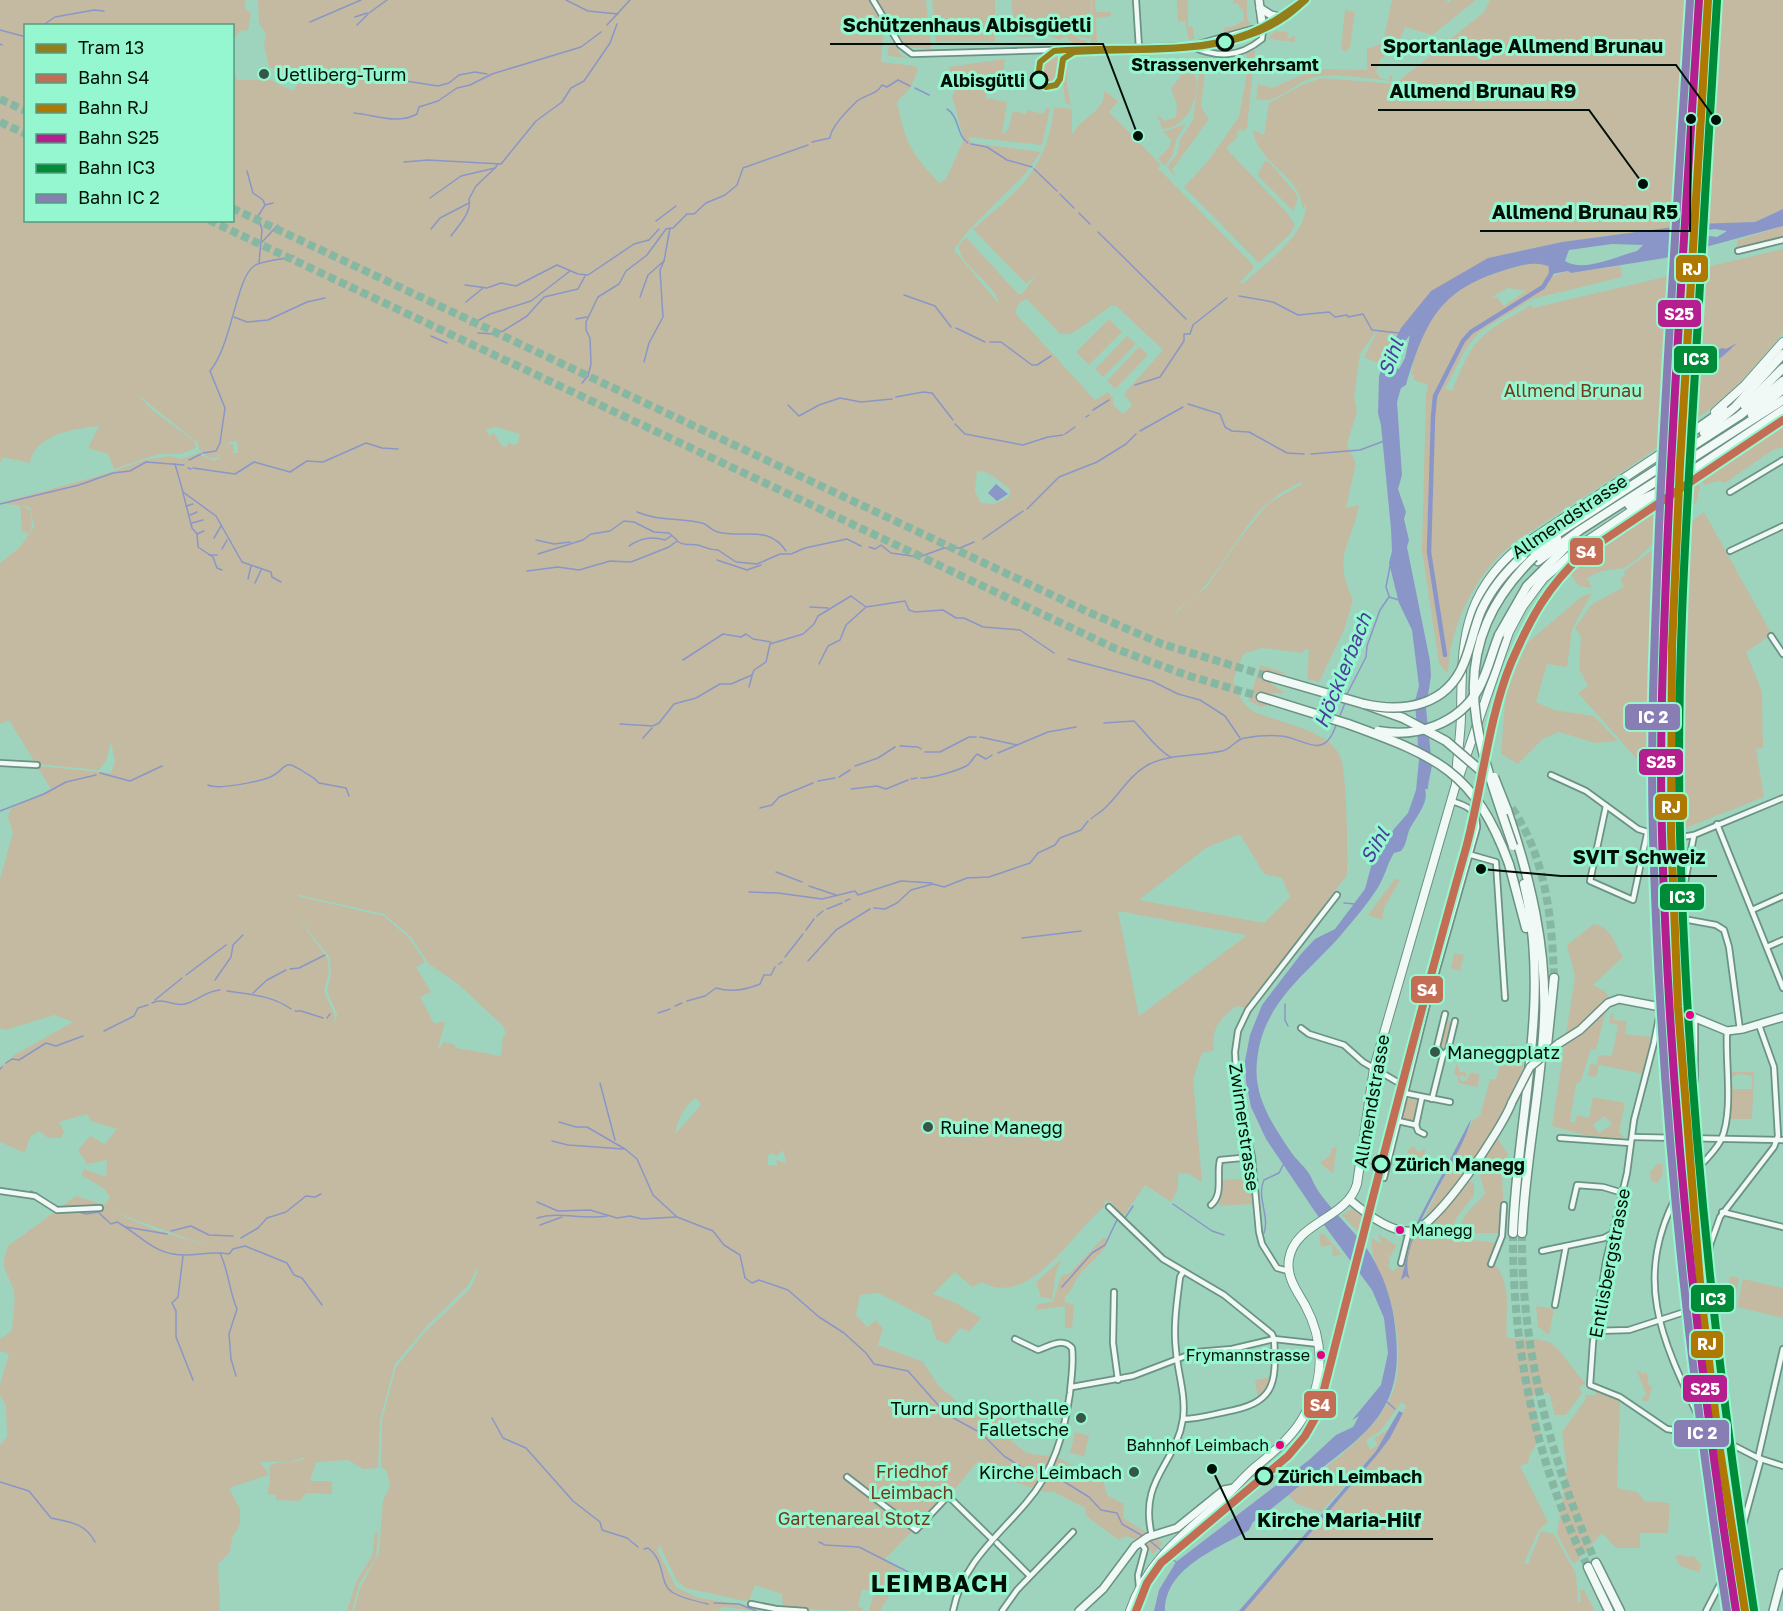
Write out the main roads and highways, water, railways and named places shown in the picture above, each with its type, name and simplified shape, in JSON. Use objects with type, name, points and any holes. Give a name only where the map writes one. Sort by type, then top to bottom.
[{"type":"highway","points":[[1670,459],[1735,407],[1783,354]]},
{"type":"highway","points":[[1710,434],[1756,397],[1783,369]]},
{"type":"highway","points":[[1364,704],[1411,708],[1431,701],[1446,690],[1461,671],[1488,597],[1503,576],[1523,556],[1757,404],[1783,381]]},
{"type":"highway","points":[[1678,442],[1756,383]]},
{"type":"highway","points":[[1724,438],[1783,389]]},
{"type":"highway","points":[[1261,697],[1348,724],[1391,733],[1411,732],[1433,727],[1456,714],[1478,690],[1509,613],[1538,562],[1608,513],[1783,402]]},
{"type":"highway","points":[[1696,456],[1740,432],[1783,402]]},
{"type":"highway","points":[[1600,520],[1663,490]]},
{"type":"highway","points":[[1538,562],[1608,513]]},
{"type":"highway","points":[[1536,1112],[1543,1034],[1544,986],[1539,929],[1525,874],[1487,755],[1480,723],[1479,690],[1483,657],[1495,620],[1516,585],[1581,519]]},
{"type":"highway","points":[[1267,676],[1364,704],[1410,722],[1446,741],[1483,772],[1512,808]]},
{"type":"highway","points":[[1348,724],[1422,753],[1459,778],[1480,804],[1492,824],[1517,890],[1534,979]]},
{"type":"highway","points":[[1525,874],[1532,932],[1533,1041],[1517,1159],[1518,1233],[1550,1031],[1554,978]]},
{"type":"highway","points":[[1609,1611],[1592,1565],[1620,1611]]},
{"type":"main road","points":[[1260,4],[1263,30],[1284,18],[1305,0]]},
{"type":"main road","points":[[1260,4],[1271,15],[1284,18]]},
{"type":"main road","name":"Allmendstrasse","points":[[1456,784],[1465,635],[1476,601],[1495,572],[1532,538],[1678,442],[1738,391],[1783,342]]},
{"type":"main road","name":"Allmendstrasse","points":[[1350,1200],[1357,1184],[1374,1068],[1450,801],[1509,632],[1537,586],[1572,552],[1783,410]]},
{"type":"main road","points":[[1461,713],[1466,721],[1478,719]]},
{"type":"main road","points":[[1130,1611],[1139,1587],[1164,1551],[1234,1488],[1299,1424],[1312,1397],[1320,1370],[1319,1344],[1309,1314],[1288,1271],[1292,1249],[1318,1223],[1350,1200],[1393,1228],[1413,1230],[1429,1222],[1460,1184],[1502,1123],[1530,1067],[1577,1032],[1613,1001],[1628,998],[1661,1006],[1727,1031],[1740,1030],[1783,1017]]},
{"type":"main road","points":[[1079,1611],[1088,1609],[1128,1553],[1146,1539],[1177,1528],[1224,1490],[1234,1488]]},
{"type":"main road","points":[[1773,1611],[1783,1573]]},
{"type":"water","name":"Sihl","points":[[1783,209],[1783,226],[1665,258],[1552,274],[1550,267],[1527,264],[1482,278],[1449,299],[1428,327],[1420,344],[1406,385],[1401,388],[1397,402],[1402,475],[1398,489],[1406,512],[1404,519],[1409,540],[1407,547],[1430,661],[1431,676],[1426,708],[1432,765],[1428,789],[1425,789],[1426,799],[1410,828],[1405,845],[1401,851],[1394,853],[1374,894],[1346,929],[1279,1003],[1261,1039],[1257,1061],[1261,1098],[1277,1131],[1323,1197],[1364,1245],[1381,1274],[1395,1325],[1397,1362],[1394,1383],[1387,1402],[1365,1432],[1253,1522],[1249,1530],[1209,1552],[1183,1571],[1167,1596],[1165,1611],[1154,1611],[1159,1590],[1176,1562],[1309,1460],[1336,1435],[1353,1427],[1359,1416],[1352,1420],[1381,1385],[1388,1353],[1384,1318],[1372,1290],[1324,1225],[1266,1139],[1251,1107],[1245,1061],[1250,1035],[1262,1005],[1301,954],[1315,939],[1335,929],[1365,889],[1372,863],[1394,829],[1408,813],[1416,790],[1419,760],[1415,701],[1419,686],[1412,630],[1399,603],[1389,563],[1392,551],[1391,529],[1378,413],[1379,377],[1382,365],[1401,328],[1431,291],[1488,258],[1562,242],[1696,224],[1755,222]],"holes":[[[1715,229],[1727,231],[1717,237],[1687,233]],[[1612,244],[1643,245],[1637,251],[1601,262],[1581,265],[1565,261],[1569,250]],[[1410,335],[1405,358],[1399,369],[1394,367],[1401,346]]]},
{"type":"water","points":[[1737,343],[1714,362],[1697,363],[1699,358]]},
{"type":"water","points":[[996,484],[1008,494],[997,501],[988,493]]},
{"type":"water","points":[[1471,1119],[1466,1135],[1411,1245],[1407,1264],[1410,1279],[1406,1276],[1401,1280],[1415,1226]]},
{"type":"water","points":[[1399,1411],[1403,1413],[1390,1438],[1377,1455],[1244,1611],[1239,1611],[1376,1451]]},
{"type":"waterway","points":[[310,22],[361,0]]},
{"type":"waterway","points":[[369,13],[387,0]]},
{"type":"waterway","points":[[566,0],[588,11],[618,14]]},
{"type":"waterway","points":[[607,25],[630,0]]},
{"type":"waterway","points":[[45,24],[55,17],[94,10],[104,11]]},
{"type":"waterway","points":[[355,17],[367,13]]},
{"type":"waterway","points":[[357,25],[368,14]]},
{"type":"waterway","points":[[404,162],[428,160],[501,164],[536,121],[562,102],[571,88],[584,81],[610,43],[617,24]]},
{"type":"waterway","points":[[0,30],[24,36]]},
{"type":"waterway","points":[[354,113],[394,119],[409,117],[417,114],[419,107],[438,101],[457,88],[470,85],[492,74],[581,47],[601,32]]},
{"type":"waterway","points":[[406,81],[438,86],[449,83],[459,75],[475,72],[487,74]]},
{"type":"waterway","points":[[812,142],[830,138],[836,124],[852,106],[877,91],[882,85],[887,87],[898,80],[910,86]]},
{"type":"waterway","points":[[915,88],[929,95]]},
{"type":"waterway","points":[[947,109],[951,112],[961,135],[968,143]]},
{"type":"waterway","points":[[971,144],[987,147],[1007,160],[1032,167]]},
{"type":"waterway","points":[[582,383],[588,376],[591,364],[590,338],[586,330],[586,322],[598,297],[619,284],[626,271],[647,255],[666,229],[673,228],[687,214],[694,214],[706,203],[725,195],[737,185],[743,168],[808,145]]},
{"type":"waterway","points":[[430,198],[461,176],[495,168],[498,164]]},
{"type":"waterway","points":[[451,236],[467,214],[469,199],[476,186],[495,168]]},
{"type":"waterway","points":[[1034,169],[1057,191]]},
{"type":"waterway","points":[[247,171],[253,193],[263,200],[265,205],[258,216],[262,230],[259,263]]},
{"type":"waterway","points":[[1060,194],[1074,208]]},
{"type":"waterway","points":[[265,205],[273,203]]},
{"type":"waterway","points":[[431,229],[440,218],[469,203]]},
{"type":"waterway","points":[[656,221],[676,206]]},
{"type":"waterway","points":[[1079,213],[1090,224]]},
{"type":"waterway","points":[[262,242],[278,225]]},
{"type":"waterway","points":[[640,297],[648,275],[664,261],[670,228]]},
{"type":"waterway","points":[[465,285],[487,288],[501,283],[516,286],[557,265],[578,274],[588,275],[634,244],[649,240],[659,229]]},
{"type":"waterway","points":[[1098,232],[1186,319]]},
{"type":"waterway","points":[[203,453],[216,451],[220,443],[225,408],[210,371],[224,345],[248,273],[262,262],[294,256]]},
{"type":"waterway","points":[[644,362],[649,343],[663,317],[660,270],[664,261]]},
{"type":"waterway","points":[[1445,655],[1429,552],[1435,396],[1463,341],[1471,332],[1543,287],[1551,274],[1551,267]]},
{"type":"waterway","points":[[470,325],[490,314],[531,301],[570,271]]},
{"type":"waterway","points":[[478,333],[494,334],[503,331],[527,316],[544,297],[578,289],[585,276]]},
{"type":"waterway","points":[[466,302],[483,288]]},
{"type":"waterway","points":[[904,295],[935,306],[951,327]]},
{"type":"waterway","points":[[1239,296],[1273,302],[1298,315],[1329,312],[1335,317],[1347,315],[1348,317],[1363,314],[1372,330],[1399,333]]},
{"type":"waterway","points":[[234,317],[247,322],[268,320],[307,302],[325,298]]},
{"type":"waterway","points":[[1135,385],[1160,377],[1184,341],[1184,334],[1190,334],[1193,325],[1227,298]]},
{"type":"waterway","points":[[576,319],[587,317]]},
{"type":"waterway","points":[[956,328],[985,342]]},
{"type":"waterway","points":[[431,336],[447,343]]},
{"type":"waterway","points":[[990,342],[1001,342],[1032,365],[1037,365],[1051,356]]},
{"type":"waterway","points":[[896,397],[923,392],[932,393],[953,420]]},
{"type":"waterway","points":[[788,405],[799,416],[819,405],[840,398],[861,402],[892,399]]},
{"type":"waterway","points":[[1093,410],[1109,400]]},
{"type":"waterway","points":[[1188,404],[1220,414],[1225,427],[1232,431],[1249,432],[1287,453],[1304,454]]},
{"type":"waterway","points":[[1140,431],[1183,407]]},
{"type":"waterway","points":[[955,424],[965,434],[1023,445],[1063,435]]},
{"type":"waterway","points":[[1065,434],[1075,427]]},
{"type":"waterway","points":[[1027,509],[1059,477],[1097,462],[1126,444],[1136,434]]},
{"type":"waterway","points":[[1311,454],[1360,450],[1384,441]]},
{"type":"waterway","points":[[193,468],[235,474],[254,462],[290,472],[307,461],[323,462],[366,443],[382,448],[398,449]]},
{"type":"waterway","points":[[189,460],[201,454]]},
{"type":"waterway","points":[[0,504],[79,485],[113,473],[130,471],[146,462],[184,465]]},
{"type":"waterway","points":[[175,464],[183,492],[216,516],[242,562],[271,572],[272,577],[281,582]]},
{"type":"waterway","points":[[183,493],[192,528],[197,534],[198,547],[213,557],[217,568],[222,570]]},
{"type":"waterway","points":[[186,506],[193,504]]},
{"type":"waterway","points":[[983,539],[1023,511]]},
{"type":"waterway","points":[[190,515],[197,512]]},
{"type":"waterway","points":[[637,512],[653,517],[694,521],[728,534],[763,535],[779,543],[786,551]]},
{"type":"waterway","points":[[192,523],[203,520]]},
{"type":"waterway","points":[[538,554],[583,540],[591,534],[610,531],[624,521],[634,522],[654,532],[669,533],[677,540]]},
{"type":"waterway","points":[[214,538],[221,526]]},
{"type":"waterway","points":[[197,534],[204,531]]},
{"type":"waterway","points":[[629,546],[646,538],[665,540],[671,536]]},
{"type":"waterway","points":[[527,571],[558,567],[579,570],[610,561],[631,562],[669,547],[677,541],[718,550],[736,562],[757,564],[780,554],[791,554],[805,548],[847,539],[861,546]]},
{"type":"waterway","points":[[222,549],[227,540]]},
{"type":"waterway","points":[[536,540],[554,544],[570,542]]},
{"type":"waterway","points":[[869,547],[875,549],[881,545],[891,553],[919,557],[944,548],[960,548],[974,542]]},
{"type":"waterway","points":[[209,555],[217,555]]},
{"type":"waterway","points":[[717,560],[747,570],[761,565]]},
{"type":"waterway","points":[[248,579],[251,566]]},
{"type":"waterway","name":"Höcklerbach","points":[[1389,596],[1386,587],[1390,566]]},
{"type":"waterway","points":[[255,583],[261,570]]},
{"type":"waterway","points":[[620,724],[653,726],[659,723],[674,704],[696,698],[720,684],[731,684],[752,675],[754,670],[766,662],[770,644],[803,634],[814,624],[818,616],[851,596],[866,607],[905,601],[909,610],[915,612],[943,610],[956,618],[964,618],[983,627],[1020,630],[1054,653]]},
{"type":"waterway","name":"Höcklerbach","points":[[1346,696],[1366,657],[1367,646],[1380,610],[1389,597],[1399,600]]},
{"type":"waterway","points":[[810,607],[828,608]]},
{"type":"waterway","points":[[819,664],[828,646],[840,640],[846,625],[865,608]]},
{"type":"waterway","points":[[683,660],[723,634],[741,637],[746,634],[753,639],[771,642]]},
{"type":"waterway","points":[[1068,659],[1152,681],[1178,694],[1200,700],[1225,716],[1240,738]]},
{"type":"waterway","points":[[749,687],[752,676]]},
{"type":"waterway","name":"Höcklerbach","points":[[1339,718],[1345,703]]},
{"type":"waterway","points":[[1104,723],[1134,721],[1157,746],[1171,757]]},
{"type":"waterway","name":"Höcklerbach","points":[[1091,819],[1110,803],[1134,775],[1154,762],[1173,757],[1222,751],[1242,739],[1258,736],[1281,736],[1319,745],[1326,743],[1336,725]]},
{"type":"waterway","points":[[980,737],[1017,745],[1048,732],[1076,727]]},
{"type":"waterway","points":[[643,738],[652,728]]},
{"type":"waterway","points":[[925,752],[940,752],[969,737],[976,737]]},
{"type":"waterway","points":[[998,753],[1017,745]]},
{"type":"waterway","points":[[900,746],[921,749]]},
{"type":"waterway","points":[[855,766],[878,758],[895,747]]},
{"type":"waterway","points":[[921,778],[938,776],[964,767],[977,754],[986,759],[992,755]]},
{"type":"waterway","points":[[208,785],[228,786],[262,780],[275,775],[285,766],[291,765],[319,783],[346,788],[349,796]]},
{"type":"waterway","points":[[100,773],[130,781],[162,766]]},
{"type":"waterway","points":[[839,777],[850,770]]},
{"type":"waterway","points":[[0,811],[44,794],[66,782],[96,775]]},
{"type":"waterway","points":[[818,781],[835,778]]},
{"type":"waterway","points":[[911,779],[917,778]]},
{"type":"waterway","points":[[851,789],[877,786],[886,789],[908,780]]},
{"type":"waterway","points":[[760,808],[772,805],[779,797],[813,783]]},
{"type":"waterway","name":"Höcklerbach","points":[[874,908],[885,909],[897,903],[911,890],[933,884],[944,887],[967,878],[989,877],[1030,863],[1038,853],[1055,845],[1060,838],[1081,830],[1088,821]]},
{"type":"waterway","name":"Höcklerbach","points":[[776,872],[802,882]]},
{"type":"waterway","name":"Höcklerbach","points":[[749,892],[822,899],[855,891],[858,895],[901,881],[932,883]]},
{"type":"waterway","name":"Höcklerbach","points":[[809,886],[836,895]]},
{"type":"waterway","name":"Höcklerbach","points":[[845,901],[850,899]]},
{"type":"waterway","name":"Höcklerbach","points":[[827,909],[842,903]]},
{"type":"waterway","points":[[1344,903],[1355,904]]},
{"type":"waterway","name":"Höcklerbach","points":[[808,961],[836,930],[870,909]]},
{"type":"waterway","name":"Höcklerbach","points":[[817,916],[823,911]]},
{"type":"waterway","name":"Höcklerbach","points":[[806,930],[814,919]]},
{"type":"waterway","points":[[1022,938],[1081,931]]},
{"type":"waterway","name":"Höcklerbach","points":[[785,957],[803,934]]},
{"type":"waterway","points":[[215,980],[231,957],[233,945],[243,935]]},
{"type":"waterway","points":[[186,975],[226,945]]},
{"type":"waterway","points":[[290,969],[299,968],[325,955]]},
{"type":"waterway","name":"Höcklerbach","points":[[687,1001],[705,996],[716,988],[738,990],[760,984],[764,975],[771,975],[775,967]]},
{"type":"waterway","points":[[253,993],[267,980],[286,970]]},
{"type":"waterway","points":[[155,1000],[182,978]]},
{"type":"waterway","points":[[152,1003],[160,1001],[185,1004],[210,992],[220,990]]},
{"type":"waterway","points":[[227,991],[269,998],[291,1009]]},
{"type":"waterway","name":"Höcklerbach","points":[[675,1006],[682,1003]]},
{"type":"waterway","points":[[1285,1004],[1285,1020],[1288,1026]]},
{"type":"waterway","points":[[104,1031],[134,1016],[138,1008],[148,1005]]},
{"type":"waterway","name":"Höcklerbach","points":[[658,1013],[670,1009]]},
{"type":"waterway","points":[[295,1011],[323,1018]]},
{"type":"waterway","points":[[327,1018],[330,1014]]},
{"type":"waterway","points":[[6,1063],[12,1059],[19,1060],[46,1043],[56,1046],[83,1036]]},
{"type":"waterway","points":[[600,1083],[615,1140]]},
{"type":"waterway","points":[[559,1122],[576,1127],[587,1127],[625,1149],[637,1159],[653,1195],[677,1217],[713,1231],[724,1245],[740,1255],[745,1278],[752,1283],[759,1280],[788,1290],[819,1317],[844,1333],[866,1353],[874,1364],[908,1371],[946,1414],[981,1433],[1004,1456],[1023,1468],[1043,1474]]},
{"type":"waterway","points":[[552,1141],[568,1145],[623,1149]]},
{"type":"waterway","points":[[1264,1233],[1262,1186],[1264,1180],[1279,1173],[1283,1165]]},
{"type":"waterway","points":[[31,1191],[47,1201]]},
{"type":"waterway","points":[[241,1238],[258,1228],[267,1218],[286,1212],[306,1196],[315,1197],[321,1194]]},
{"type":"waterway","points":[[537,1202],[558,1211],[590,1210],[617,1218],[676,1217]]},
{"type":"waterway","points":[[1173,1204],[1212,1231],[1224,1235]]},
{"type":"waterway","points":[[53,1205],[63,1208]]},
{"type":"waterway","points":[[1125,1218],[1133,1206]]},
{"type":"waterway","points":[[76,1211],[86,1214],[98,1212],[111,1224],[117,1222],[150,1245],[173,1254],[229,1254],[233,1249],[245,1246],[287,1263],[294,1275],[302,1278],[322,1305]]},
{"type":"waterway","points":[[537,1218],[554,1215],[607,1216]]},
{"type":"waterway","points":[[540,1225],[562,1217]]},
{"type":"waterway","points":[[1062,1287],[1092,1253],[1105,1245],[1117,1220]]},
{"type":"waterway","points":[[171,1231],[191,1226],[209,1235],[233,1236]]},
{"type":"waterway","points":[[126,1227],[167,1234]]},
{"type":"waterway","points":[[220,1253],[237,1309],[229,1334],[231,1359],[236,1376]]},
{"type":"waterway","points":[[183,1256],[178,1297],[172,1303],[176,1311],[176,1337],[193,1380]]},
{"type":"waterway","points":[[1387,1402],[1395,1409]]},
{"type":"waterway","points":[[492,1418],[503,1438],[526,1448],[573,1501],[600,1522],[602,1530],[627,1538],[638,1547]]},
{"type":"waterway","points":[[1048,1475],[1055,1476],[1089,1497],[1101,1510],[1117,1513],[1122,1524],[1143,1536]]},
{"type":"waterway","points":[[0,1482],[29,1491],[51,1518],[82,1527],[95,1542]]},
{"type":"waterway","points":[[1150,1541],[1162,1551]]},
{"type":"waterway","points":[[819,1542],[825,1545],[859,1547],[924,1580],[955,1585]]},
{"type":"waterway","points":[[644,1549],[648,1548],[658,1559],[665,1584],[672,1592],[708,1604]]},
{"type":"waterway","points":[[1168,1556],[1176,1562]]},
{"type":"waterway","points":[[714,1603],[739,1604],[756,1611]]},
{"type":"tunnel","points":[[0,99],[24,110]]},
{"type":"tunnel","points":[[0,122],[24,133]]},
{"type":"tunnel","points":[[234,209],[1086,611],[1162,644],[1267,676]]},
{"type":"tunnel","points":[[213,222],[1114,648],[1186,675],[1261,697]]},
{"type":"tunnel","points":[[1512,808],[1533,847],[1540,868],[1549,911],[1554,978]]},
{"type":"tunnel","points":[[1513,1233],[1517,1319],[1531,1404],[1554,1488],[1588,1567]]},
{"type":"tunnel","points":[[1522,1233],[1527,1318],[1541,1402],[1565,1483],[1596,1563]]},
{"type":"tram line","name":"13","points":[[1304,0],[1249,33],[1203,45],[1054,51],[1040,62],[1038,79],[1046,87],[1056,85],[1060,79],[1063,59],[1074,52],[1207,46],[1233,40],[1258,32],[1281,20],[1306,0]]},
{"type":"rail line","name":"S25","points":[[1699,0],[1668,527],[1661,797],[1666,933],[1678,1127],[1697,1321],[1736,1611]]},
{"type":"rail line","name":"RJ","points":[[1708,0],[1680,464],[1672,647],[1671,832],[1678,1007],[1701,1295],[1719,1444],[1745,1611]]},
{"type":"rail line","name":"IC3","points":[[1717,1],[1680,668],[1680,835],[1689,1030],[1705,1224],[1727,1417],[1754,1610]]},
{"type":"rail line","name":"S4","points":[[1136,1611],[1147,1583],[1161,1563],[1288,1456],[1305,1436],[1318,1413],[1472,825],[1497,707],[1511,663],[1525,632],[1549,591],[1583,554],[1783,420]]},
{"type":"place","name":"Strassenverkehrsamt","points":[[1225,42]]},
{"type":"place","name":"Uetliberg-Turm","points":[[264,74]]},
{"type":"place","name":"Albisgütli","points":[[1039,80]]},
{"type":"place","name":"Allmend Brunau R5","points":[[1691,119]]},
{"type":"place","name":"Sportanlage Allmend Brunau","points":[[1716,120]]},
{"type":"place","name":"Schützenhaus Albisgüetli","points":[[1138,136]]},
{"type":"place","name":"Allmend Brunau R9","points":[[1643,184]]},
{"type":"place","name":"SVIT Schweiz","points":[[1481,869]]},
{"type":"place","name":"Maneggplatz","points":[[1435,1052]]},
{"type":"place","name":"Ruine Manegg","points":[[928,1127]]},
{"type":"place","name":"Zürich Manegg","points":[[1381,1164]]},
{"type":"place","name":"Manegg","points":[[1400,1230]]},
{"type":"place","name":"Frymannstrasse","points":[[1321,1355]]},
{"type":"place","name":"Turn- und Sporthalle Falletsche","points":[[1081,1418]]},
{"type":"place","name":"Bahnhof Leimbach","points":[[1280,1445]]},
{"type":"place","name":"Kirche Maria-Hilf","points":[[1212,1469]]},
{"type":"place","name":"Kirche Leimbach","points":[[1134,1472]]},
{"type":"place","name":"Zürich Leimbach","points":[[1264,1476]]},
{"type":"district","name":"LEIMBACH","points":[[940,1582]]},
{"type":"park label","name":"Allmend Brunau","points":[[1573,390]]},
{"type":"park label","name":"Friedhof Leimbach","points":[[912,1481]]},
{"type":"park label","name":"Gartenareal Stotz","points":[[854,1518]]}]
